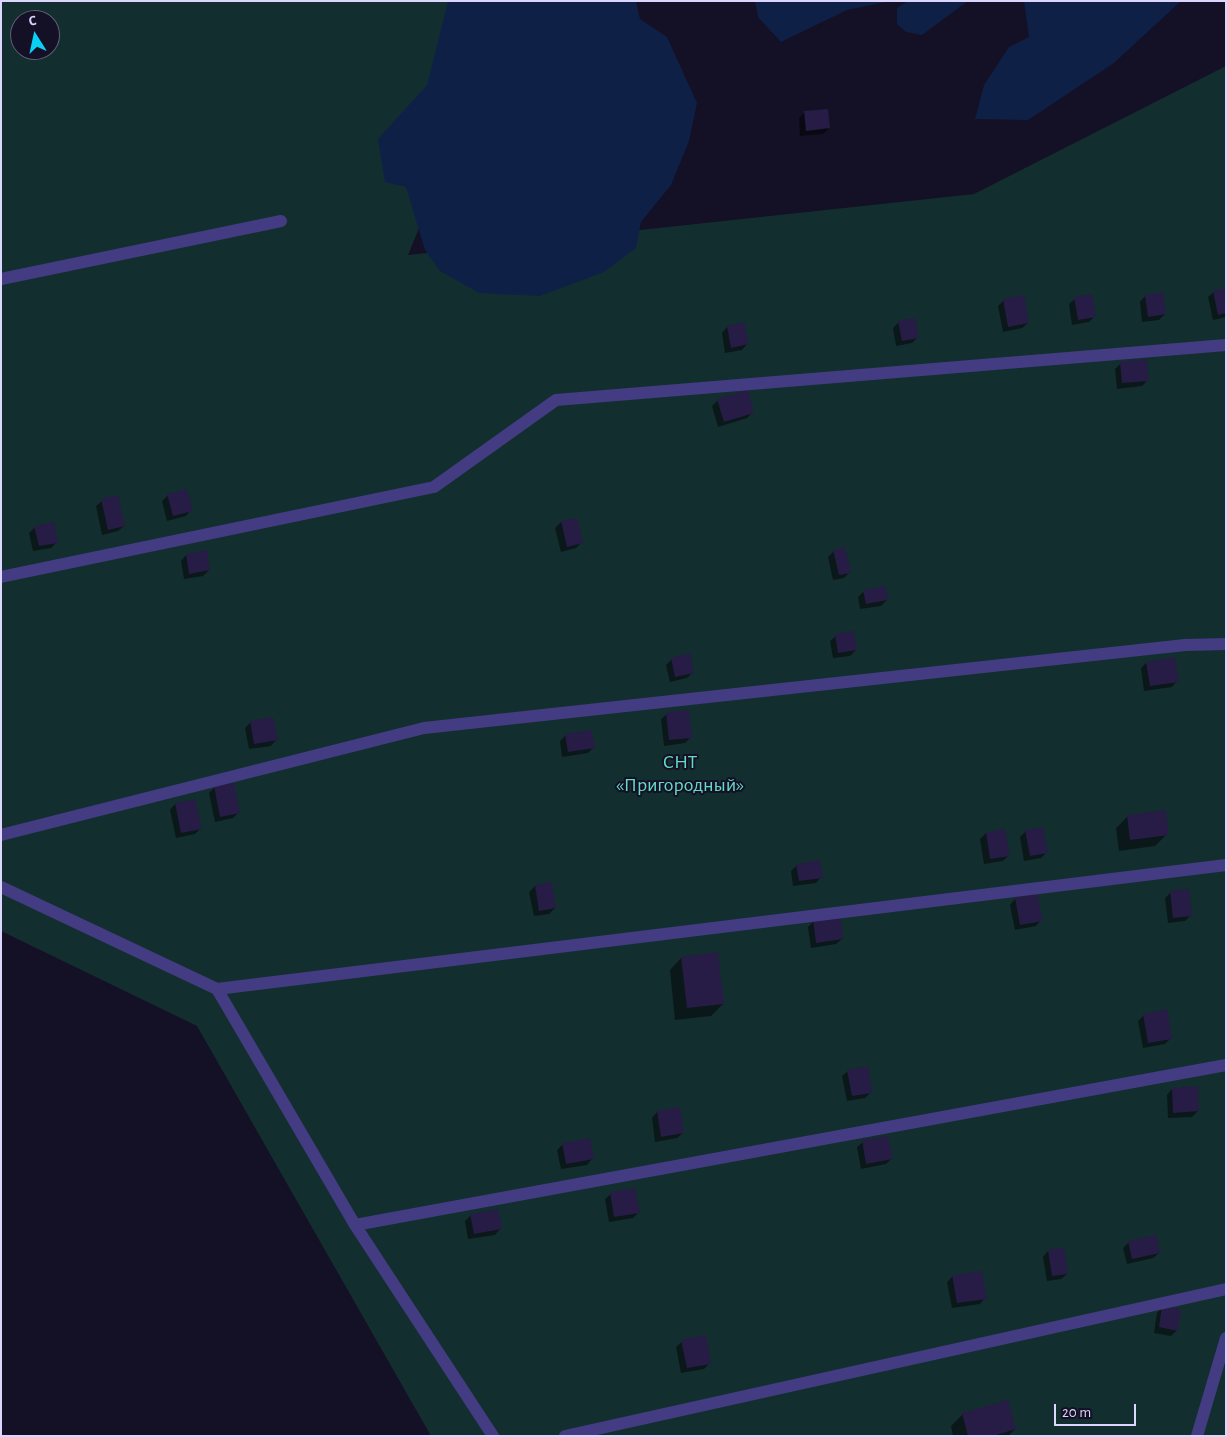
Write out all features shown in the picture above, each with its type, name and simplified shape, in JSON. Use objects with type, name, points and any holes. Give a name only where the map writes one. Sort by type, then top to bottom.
[{"type":"street","points":[[1,279],[281,221]]},
{"type":"street","points":[[1,577],[434,487],[556,400],[1226,345]]},
{"type":"street","points":[[1,835],[424,728],[1185,645],[1226,644]]},
{"type":"street","points":[[1,887],[217,989],[1226,864]]},
{"type":"street","points":[[217,989],[355,1225],[494,1436]]},
{"type":"street","points":[[355,1225],[1226,1065]]},
{"type":"street","points":[[565,1436],[1226,1289]]},
{"type":"street","points":[[1197,1436],[1226,1338]]},
{"type":"green space","name":"СНТ «Пригородный»","points":[[1,1],[513,1],[408,255],[974,194],[1226,66],[1226,1436],[431,1436],[197,1026],[1,931]]},
{"type":"water","points":[[448,1],[636,1],[640,19],[667,37],[697,103],[689,141],[671,185],[641,222],[636,248],[604,272],[540,296],[479,293],[440,271],[425,250],[406,187],[385,182],[378,139],[427,85]]},
{"type":"water","points":[[755,1],[890,1],[847,10],[781,42],[758,17]]},
{"type":"water","points":[[908,1],[968,1],[922,35],[906,32],[897,24],[897,8]]},
{"type":"water","points":[[1024,1],[1181,1],[1114,63],[1028,120],[975,119],[984,85],[1009,47],[1029,37]]},
{"type":"building","points":[[828,109],[830,128],[806,131],[804,111]]},
{"type":"building","points":[[1226,288],[1226,313],[1218,315],[1213,291]]},
{"type":"building","points":[[1163,292],[1166,314],[1148,317],[1145,295]]},
{"type":"building","points":[[1092,294],[1096,317],[1078,320],[1074,297]]},
{"type":"building","points":[[1024,295],[1029,323],[1008,327],[1003,299]]},
{"type":"building","points":[[915,318],[919,338],[902,341],[898,321]]},
{"type":"building","points":[[744,322],[749,344],[731,348],[727,326]]},
{"type":"building","points":[[1147,359],[1149,381],[1122,383],[1120,362]]},
{"type":"building","points":[[748,390],[754,413],[724,422],[717,399]]},
{"type":"building","points":[[187,489],[193,511],[173,516],[167,494]]},
{"type":"building","points":[[118,495],[125,526],[108,530],[101,499]]},
{"type":"building","points":[[577,518],[583,543],[567,547],[561,521]]},
{"type":"building","points":[[54,522],[58,543],[39,546],[34,526]]},
{"type":"building","points":[[845,547],[851,573],[839,575],[833,550]]},
{"type":"building","points":[[207,550],[210,570],[189,574],[186,554]]},
{"type":"building","points":[[886,586],[888,600],[866,604],[863,590]]},
{"type":"building","points":[[854,631],[857,650],[838,653],[835,634]]},
{"type":"building","points":[[690,653],[694,673],[675,677],[671,658]]},
{"type":"building","points":[[1175,657],[1179,682],[1150,686],[1146,662]]},
{"type":"building","points":[[689,710],[692,738],[669,740],[666,712]]},
{"type":"building","points":[[273,717],[278,740],[254,744],[250,721]]},
{"type":"building","points":[[592,730],[595,748],[568,752],[565,734]]},
{"type":"building","points":[[234,783],[240,813],[220,817],[214,786]]},
{"type":"building","points":[[195,799],[202,829],[181,833],[175,803]]},
{"type":"building","points":[[1166,810],[1169,835],[1130,840],[1127,815]]},
{"type":"building","points":[[1043,827],[1048,853],[1030,856],[1025,830]]},
{"type":"building","points":[[1005,829],[1010,856],[990,859],[986,832]]},
{"type":"building","points":[[820,860],[823,878],[799,881],[796,864]]},
{"type":"building","points":[[552,882],[556,908],[539,911],[535,885]]},
{"type":"building","points":[[1189,889],[1192,916],[1173,918],[1170,891]]},
{"type":"building","points":[[1037,893],[1043,921],[1020,925],[1015,898]]},
{"type":"building","points":[[840,915],[843,939],[816,943],[813,920]]},
{"type":"building","points":[[718,952],[724,1004],[687,1008],[681,957]]},
{"type":"building","points":[[1167,1009],[1172,1039],[1148,1043],[1143,1014]]},
{"type":"building","points":[[868,1066],[872,1093],[852,1096],[847,1070]]},
{"type":"building","points":[[1198,1086],[1199,1111],[1173,1113],[1172,1088]]},
{"type":"building","points":[[680,1107],[684,1133],[661,1137],[657,1111]]},
{"type":"building","points":[[888,1136],[893,1159],[866,1164],[862,1140]]},
{"type":"building","points":[[590,1138],[594,1159],[566,1164],[562,1143]]},
{"type":"building","points":[[635,1188],[640,1213],[614,1217],[610,1192]]},
{"type":"building","points":[[498,1209],[502,1229],[474,1234],[470,1214]]},
{"type":"building","points":[[1156,1235],[1160,1253],[1132,1259],[1128,1241]]},
{"type":"building","points":[[1064,1247],[1068,1274],[1052,1276],[1048,1250]]},
{"type":"building","points":[[982,1271],[987,1299],[957,1303],[952,1275]]},
{"type":"building","points":[[1162,1306],[1181,1309],[1178,1331],[1159,1327]]},
{"type":"building","points":[[706,1335],[711,1364],[687,1368],[681,1340]]},
{"type":"building","points":[[1008,1400],[1016,1429],[993,1436],[968,1436],[962,1413]]}]
